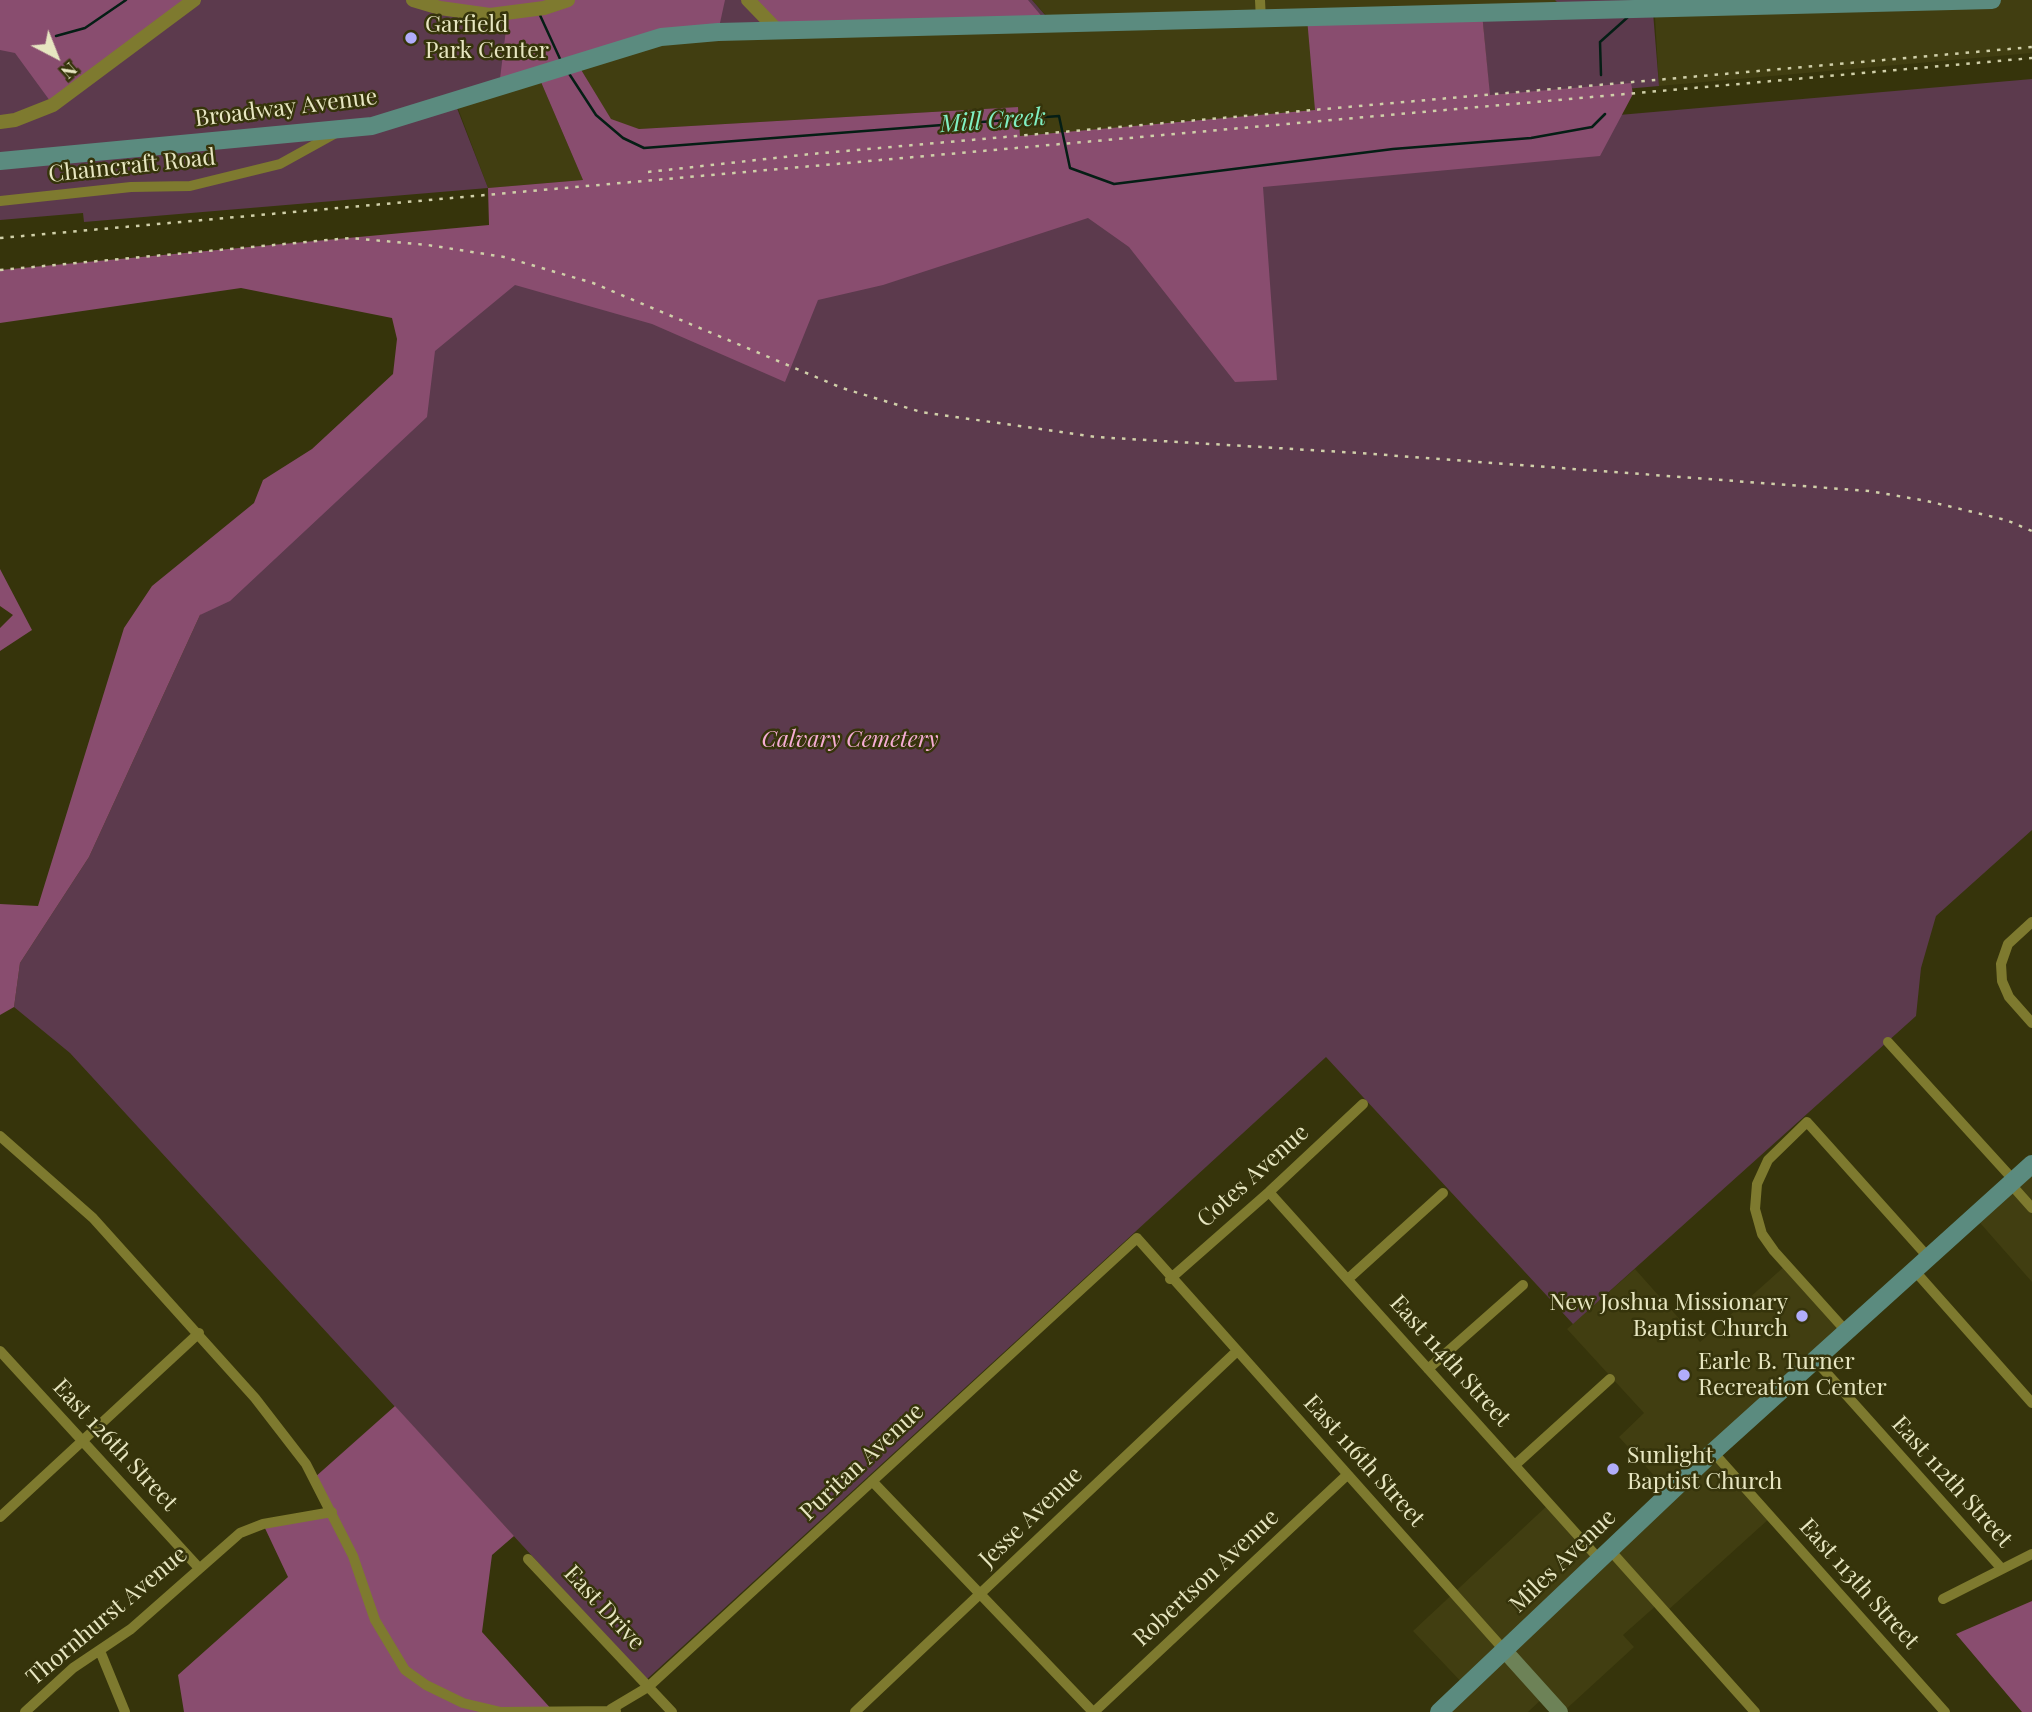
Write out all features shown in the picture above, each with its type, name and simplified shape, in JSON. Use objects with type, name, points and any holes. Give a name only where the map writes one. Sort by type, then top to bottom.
[{"type":"main road","name":"Broadway Avenue","points":[[0,161],[372,126],[661,37],[778,31],[1992,0]]},
{"type":"main road","name":"Miles Avenue","points":[[1439,1712],[1713,1452],[2032,1164]]},
{"type":"main road","name":"East 116th Street","points":[[1505,1651],[1560,1712]]},
{"type":"street","points":[[0,122],[15,120],[53,105],[194,0]]},
{"type":"street","points":[[413,0],[440,8],[490,15],[537,9],[568,0]]},
{"type":"street","points":[[748,0],[778,31]]},
{"type":"street","points":[[1260,0],[1261,20]]},
{"type":"street","name":"Chaincraft Road","points":[[0,201],[131,187],[190,186],[280,164],[341,130]]},
{"type":"street","points":[[2032,922],[2008,944],[2001,964],[2002,981],[2009,997],[2032,1023]]},
{"type":"street","points":[[1888,1042],[2012,1181],[2032,1208]]},
{"type":"street","name":"Cotes Avenue","points":[[1170,1279],[1363,1104]]},
{"type":"street","points":[[1846,1331],[1774,1251],[1762,1234],[1755,1209],[1757,1184],[1768,1160],[1807,1122],[1928,1257]]},
{"type":"street","points":[[0,1136],[93,1218],[199,1334],[306,1464],[353,1556],[375,1620],[405,1670],[426,1685],[463,1703],[501,1712],[615,1711]]},
{"type":"street","name":"East 114th Street","points":[[1269,1192],[1515,1465],[1755,1712]]},
{"type":"street","points":[[1348,1279],[1443,1194]]},
{"type":"street","name":"East 116th Street","points":[[1137,1238],[1170,1279],[1505,1651]]},
{"type":"street","name":"Puritan Avenue","points":[[615,1711],[648,1687],[1137,1238]]},
{"type":"street","points":[[1914,1270],[2032,1403]]},
{"type":"street","points":[[1428,1369],[1523,1285]]},
{"type":"street","points":[[0,1517],[199,1334]]},
{"type":"street","name":"East 126th Street","points":[[0,1351],[198,1567]]},
{"type":"street","name":"Jesse Avenue","points":[[855,1712],[1236,1352]]},
{"type":"street","name":"East 112th Street","points":[[1815,1360],[2002,1569]]},
{"type":"street","points":[[1515,1465],[1610,1379]]},
{"type":"street","name":"East 113th Street","points":[[1713,1452],[1945,1712]]},
{"type":"street","name":"Robertson Avenue","points":[[1093,1712],[1347,1475]]},
{"type":"street","points":[[872,1482],[1093,1712]]},
{"type":"street","name":"Thornhurst Avenue","points":[[25,1712],[73,1668],[131,1629],[198,1567],[240,1533],[262,1524],[332,1512]]},
{"type":"street","points":[[1943,1599],[2032,1554]]},
{"type":"street","name":"East Drive","points":[[528,1559],[672,1712]]},
{"type":"street","points":[[100,1651],[125,1712]]},
{"type":"shaded area","points":[[0,0],[185,0],[53,105],[15,53],[0,50]]},
{"type":"shaded area","points":[[413,0],[725,0],[718,32],[577,63],[611,119],[639,129],[1018,107],[1020,136],[1315,110],[1307,18],[1482,13],[1490,95],[1631,83],[1633,94],[1600,156],[1263,187],[1277,380],[1235,382],[1129,247],[1088,218],[883,285],[818,300],[785,382],[652,324],[515,285],[435,351],[427,417],[230,601],[200,615],[89,857],[20,963],[14,1007],[0,1015],[0,904],[38,906],[124,628],[152,586],[254,503],[263,480],[312,449],[393,374],[397,339],[392,318],[241,288],[0,323],[0,270],[489,225],[488,188],[583,180],[538,75],[499,87],[508,13]]},
{"type":"shaded area","points":[[748,0],[1028,0],[1049,25],[778,31]]},
{"type":"shaded area","points":[[1032,0],[1556,0],[1566,11],[1490,101],[1020,142],[1018,107],[639,129],[611,120],[577,63],[661,37],[1052,22]]},
{"type":"shaded area","points":[[1654,0],[2032,0],[2032,53],[1659,86]]},
{"type":"shaded area","points":[[538,75],[583,180],[488,188],[456,103]]},
{"type":"shaded area","points":[[0,569],[32,630],[0,651],[0,628],[13,615],[0,606]]},
{"type":"shaded area","points":[[2032,1164],[2032,1282],[1974,1216]]},
{"type":"shaded area","points":[[1786,1265],[1846,1331],[1714,1452],[1771,1517],[1666,1612],[1658,1604],[1623,1635],[1634,1647],[1563,1712],[1545,1696],[1528,1712],[1439,1712],[1466,1687],[1413,1631],[1550,1503],[1599,1558],[1669,1492],[1619,1437],[1644,1413],[1567,1329],[1635,1269],[1700,1342]]},
{"type":"shaded area","points":[[395,1406],[514,1536],[492,1555],[482,1632],[553,1711],[608,1712],[184,1712],[178,1675],[288,1577],[263,1524],[332,1512],[314,1478]]},
{"type":"shaded area","points":[[2032,1601],[2032,1712],[2022,1712],[1956,1634]]},
{"type":"green space","points":[[0,0],[1032,0],[1052,23],[677,31],[455,103],[488,188],[84,222],[83,213],[0,220]]},
{"type":"green space","points":[[1555,0],[1652,0],[1659,86],[1490,101],[1482,13],[1565,10]]},
{"type":"green space","name":"Calvary Cemetery","points":[[2032,79],[2032,830],[1936,916],[1921,968],[1916,1016],[1573,1324],[1326,1057],[646,1680],[70,1053],[14,1007],[20,963],[89,857],[200,615],[403,412],[490,225],[1160,155]]},
{"type":"waterway","name":"Mill Creek","points":[[56,36],[85,28],[126,0]]},
{"type":"waterway","name":"Mill Creek","points":[[539,13],[561,61]]},
{"type":"waterway","name":"Mill Creek","points":[[1601,75],[1600,42],[1628,17]]},
{"type":"waterway","name":"Mill Creek","points":[[568,72],[596,115],[623,138],[644,148],[1059,116],[1070,168],[1114,184],[1393,149],[1531,138],[1592,127],[1605,114]]},
{"type":"railway","points":[[648,172],[811,154],[2032,47]]},
{"type":"railway","points":[[0,238],[2032,58]]},
{"type":"railway","points":[[0,270],[350,238],[428,245],[504,257],[593,283],[842,388],[921,412],[1096,437],[1359,453],[1869,491],[1927,501],[2006,520],[2032,531]]},
{"type":"place","name":"Garfield Park Center","points":[[411,38]]},
{"type":"place","name":"New Joshua Missionary Baptist Church","points":[[1802,1316]]},
{"type":"place","name":"Earle B. Turner Recreation Center","points":[[1684,1375]]},
{"type":"place","name":"Sunlight Baptist Church","points":[[1613,1469]]}]
